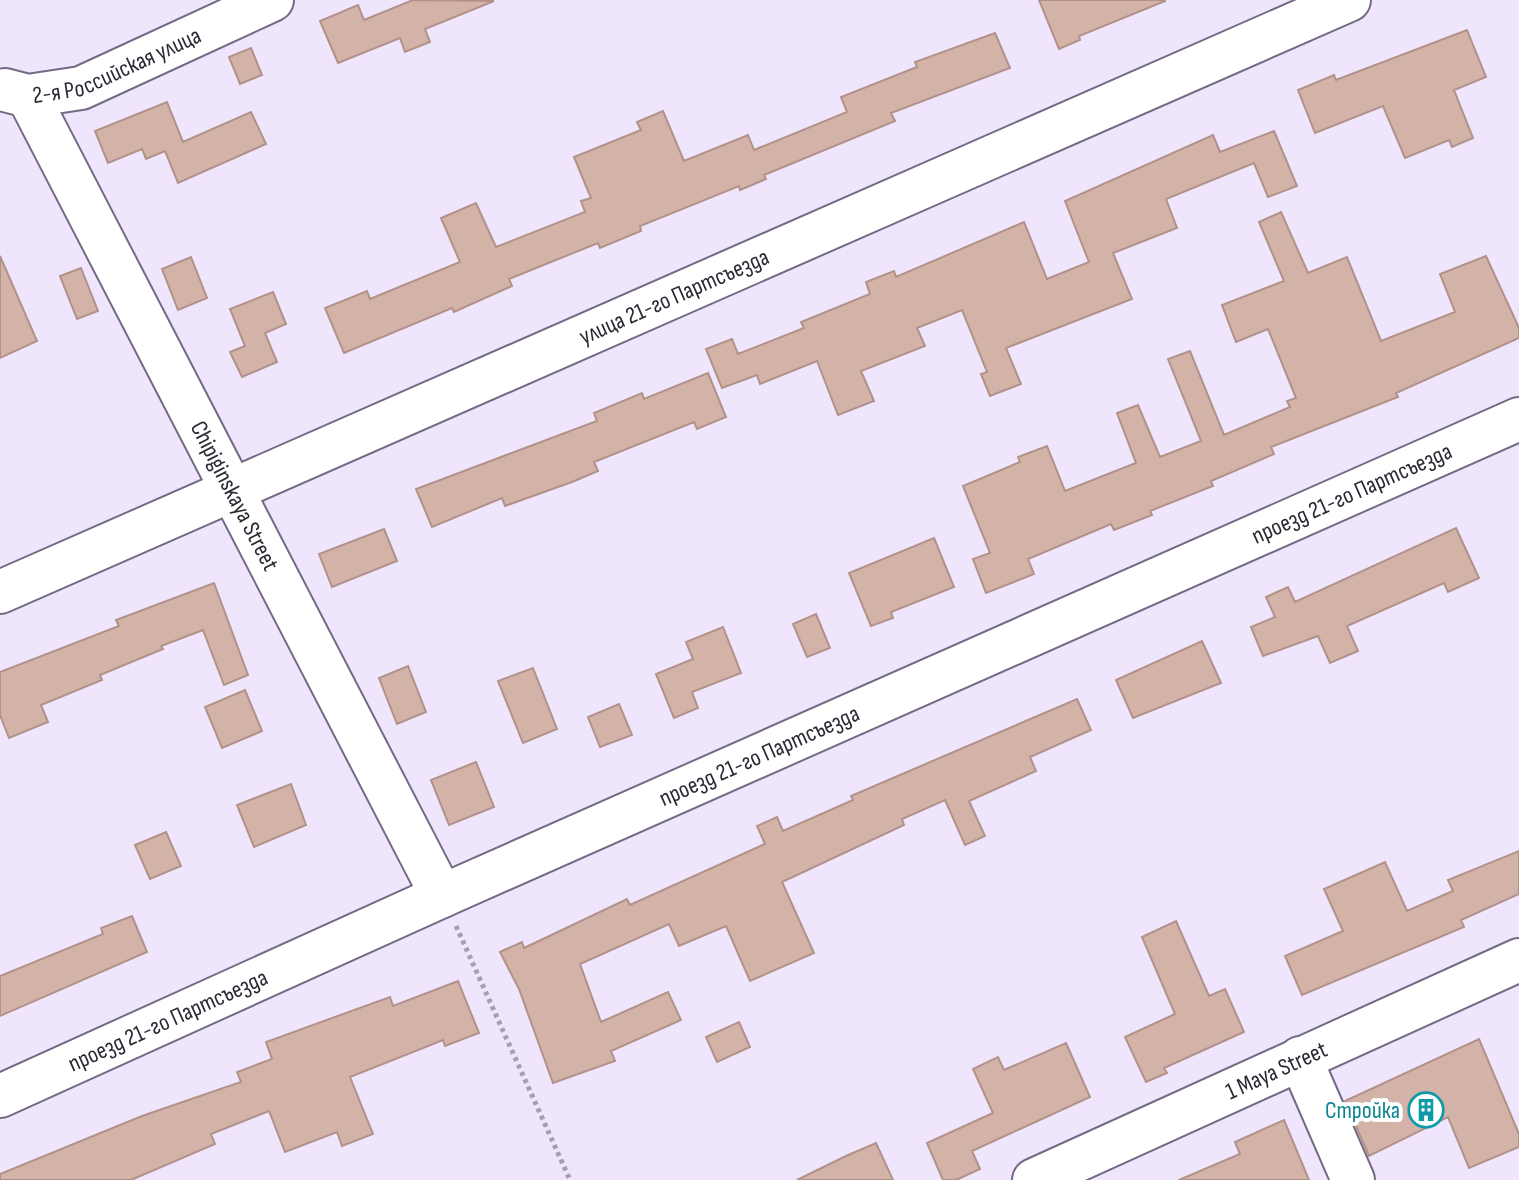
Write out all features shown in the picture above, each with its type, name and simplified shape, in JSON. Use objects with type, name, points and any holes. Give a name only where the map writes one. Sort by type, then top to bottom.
[{"type":"street","name":"2-я Российская улица","points":[[14,92],[81,88],[272,0]]},
{"type":"street","name":"улица 21-го Партсъезда","points":[[0,592],[1349,0]]},
{"type":"street","name":"Chipiginskaya Street","points":[[14,92],[233,491],[442,896]]},
{"type":"street","name":"проезд 21-го Партсъезда","points":[[0,1096],[442,896],[1519,419]]},
{"type":"street","name":"1 Maya Street","points":[[1039,1179],[1519,960]]},
{"type":"street","points":[[1300,1058],[1353,1180]]},
{"type":"path","points":[[442,896],[570,1180]]},
{"type":"building","points":[[413,0],[494,1],[425,29],[430,42],[405,52],[400,38],[338,63],[320,21],[358,5],[364,20]]},
{"type":"building","points":[[1039,0],[1165,1],[1079,36],[1080,40],[1059,49]]},
{"type":"building","points":[[1467,30],[1486,77],[1454,90],[1473,138],[1452,147],[1449,140],[1405,158],[1383,106],[1315,133],[1298,90],[1334,75],[1336,80]]},
{"type":"building","points":[[995,33],[1010,68],[891,113],[895,121],[764,175],[766,179],[740,190],[739,186],[640,226],[641,231],[600,248],[598,243],[509,279],[512,286],[454,312],[452,308],[344,353],[325,308],[367,291],[370,299],[460,262],[441,218],[476,203],[496,247],[585,212],[581,201],[591,198],[574,157],[641,130],[637,122],[663,111],[684,161],[748,135],[754,150],[847,112],[841,97],[917,67],[915,62]]},
{"type":"building","points":[[251,48],[262,75],[240,84],[229,57]]},
{"type":"building","points":[[167,102],[183,142],[251,112],[266,144],[178,183],[165,151],[146,159],[142,149],[108,163],[95,131]]},
{"type":"building","points":[[1274,131],[1297,186],[1268,197],[1254,163],[1166,199],[1177,228],[1113,253],[1132,299],[1006,348],[1021,384],[990,396],[981,374],[987,372],[962,310],[917,328],[925,346],[861,371],[874,401],[838,415],[817,361],[760,384],[757,375],[722,388],[706,349],[732,339],[738,354],[804,328],[801,322],[870,294],[866,282],[894,271],[896,277],[1024,222],[1047,279],[1089,262],[1065,201],[1213,135],[1220,152]]},
{"type":"building","points":[[1281,212],[1308,273],[1347,257],[1381,341],[1455,312],[1440,274],[1486,256],[1519,328],[1519,338],[1396,393],[1398,397],[1271,447],[1274,454],[1211,481],[1213,486],[1150,511],[1152,515],[1114,530],[1111,524],[1028,559],[1034,574],[986,593],[973,559],[990,553],[963,486],[1020,462],[1018,457],[1047,446],[1065,491],[1136,463],[1117,413],[1138,405],[1160,457],[1201,441],[1168,359],[1190,351],[1224,435],[1290,407],[1287,401],[1296,398],[1268,329],[1236,342],[1222,305],[1284,281],[1259,222]]},
{"type":"building","points":[[0,256],[37,341],[0,358]]},
{"type":"building","points":[[191,257],[207,298],[178,310],[162,269]]},
{"type":"building","points":[[81,268],[98,311],[77,319],[60,276]]},
{"type":"building","points":[[273,292],[286,324],[265,333],[277,362],[242,377],[230,352],[245,346],[230,309]]},
{"type":"building","points":[[708,373],[726,417],[697,429],[694,422],[594,462],[598,471],[572,482],[505,506],[502,498],[432,527],[416,489],[597,421],[594,413],[642,393],[644,399]]},
{"type":"building","points":[[1456,528],[1479,578],[1448,592],[1444,583],[1347,626],[1358,651],[1330,663],[1318,636],[1263,656],[1251,627],[1275,617],[1266,597],[1288,587],[1295,602]]},
{"type":"building","points":[[384,529],[397,561],[332,587],[319,554]]},
{"type":"building","points":[[934,538],[954,587],[891,612],[893,618],[871,626],[849,573]]},
{"type":"building","points":[[214,583],[248,675],[224,685],[203,630],[161,646],[163,649],[100,675],[102,680],[41,705],[48,722],[9,738],[0,715],[0,672],[119,626],[116,620]]},
{"type":"building","points":[[816,614],[830,648],[807,657],[793,624]]},
{"type":"building","points":[[723,627],[741,673],[692,692],[698,708],[674,718],[656,674],[693,659],[686,642]]},
{"type":"building","points":[[1202,641],[1221,683],[1133,718],[1116,680]]},
{"type":"building","points":[[408,666],[426,712],[397,724],[379,678]]},
{"type":"building","points":[[533,668],[557,729],[523,743],[498,681]]},
{"type":"building","points":[[245,690],[262,731],[222,748],[205,707]]},
{"type":"building","points":[[1077,699],[1091,730],[1030,757],[1036,771],[969,801],[985,836],[965,845],[945,800],[902,819],[904,825],[782,882],[814,953],[750,981],[726,926],[679,946],[669,924],[580,964],[601,1022],[668,992],[681,1020],[611,1051],[615,1061],[553,1083],[519,989],[500,952],[522,942],[524,948],[627,899],[630,905],[765,844],[757,826],[777,817],[783,831],[853,800],[851,796]]},
{"type":"building","points":[[619,704],[632,735],[600,747],[588,717]]},
{"type":"building","points":[[476,762],[494,807],[449,825],[431,780]]},
{"type":"building","points":[[291,784],[306,825],[254,847],[237,805]]},
{"type":"building","points":[[166,832],[181,866],[150,879],[135,845]]},
{"type":"building","points":[[1519,851],[1519,894],[1461,920],[1464,927],[1302,995],[1285,956],[1343,931],[1324,889],[1385,862],[1407,911],[1453,891],[1448,880]]},
{"type":"building","points":[[132,916],[147,952],[0,1016],[0,976],[103,934],[101,928]]},
{"type":"building","points":[[1176,921],[1209,996],[1225,989],[1244,1032],[1164,1068],[1167,1073],[1146,1082],[1125,1037],[1175,1014],[1142,937]]},
{"type":"building","points":[[458,981],[479,1033],[445,1046],[443,1040],[350,1077],[373,1134],[342,1146],[337,1132],[285,1152],[269,1111],[211,1134],[215,1144],[131,1180],[0,1180],[0,1174],[142,1116],[241,1082],[237,1072],[272,1059],[266,1042],[390,997],[393,1006]]},
{"type":"building","points":[[739,1022],[750,1047],[717,1062],[706,1037]]},
{"type":"building","name":"Стройка","points":[[1479,1039],[1519,1134],[1519,1147],[1469,1168],[1448,1117],[1369,1156],[1345,1101]]},
{"type":"building","points":[[1066,1043],[1090,1097],[972,1151],[980,1169],[956,1180],[943,1180],[927,1143],[993,1113],[973,1069],[998,1057],[1004,1070]]},
{"type":"building","points":[[1284,1120],[1309,1180],[1179,1180],[1240,1154],[1235,1142]]},
{"type":"building","points":[[876,1143],[893,1180],[797,1180],[846,1156]]},
{"type":"place","name":"Стройка","points":[[1426,1110]]}]
